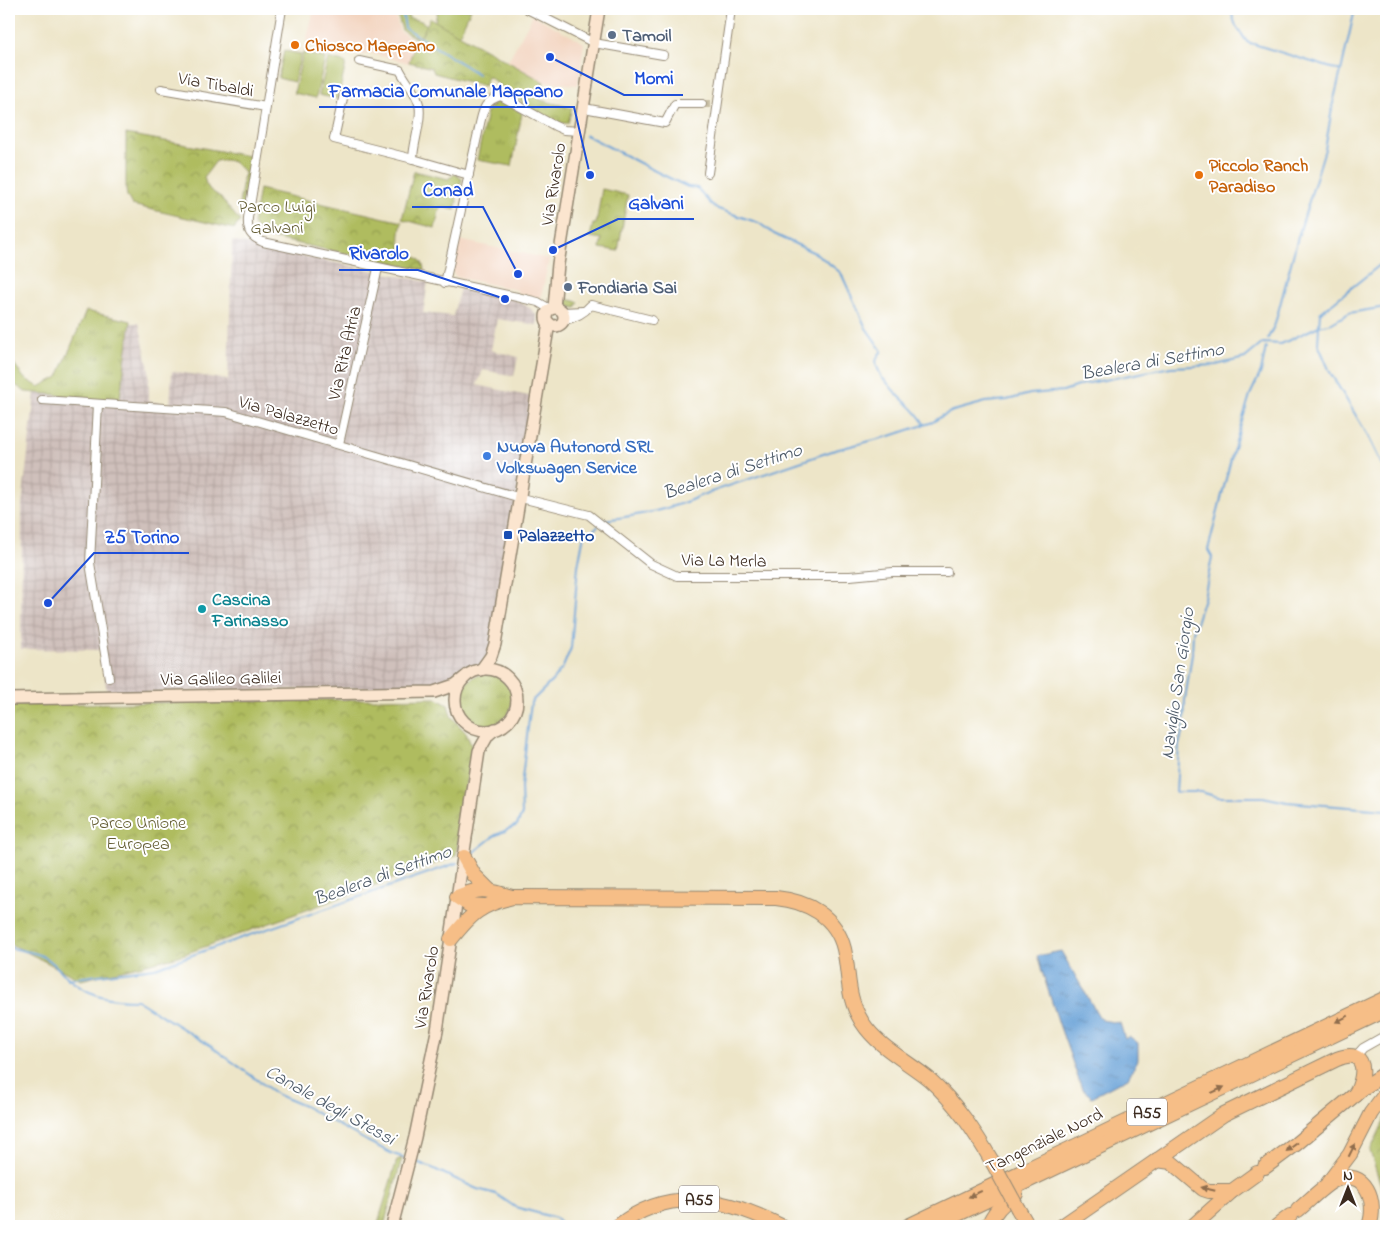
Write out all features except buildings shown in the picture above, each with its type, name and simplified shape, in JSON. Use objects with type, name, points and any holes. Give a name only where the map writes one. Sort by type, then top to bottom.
[{"type":"highway","points":[[464,859],[474,875],[489,890]]},
{"type":"highway","points":[[458,897],[478,889],[513,897],[776,898],[797,901],[814,908],[828,920],[840,938],[845,955],[850,996],[858,1016],[877,1039],[917,1069],[949,1099],[972,1127],[1029,1226]]},
{"type":"highway","points":[[458,897],[469,905],[484,906]]},
{"type":"highway","points":[[451,939],[468,918],[484,906],[513,897]]},
{"type":"highway","name":"Tangenziale Nord","points":[[908,1226],[1386,998]]},
{"type":"highway","name":"Tangenziale Nord","points":[[933,1226],[1386,1010]]},
{"type":"highway","points":[[1062,1226],[1224,1114],[1342,1057],[1355,1057],[1362,1063],[1364,1070],[1360,1087],[1355,1095]]},
{"type":"highway","points":[[1193,1226],[1232,1191],[1386,1073]]},
{"type":"highway","points":[[1323,1189],[1346,1160],[1370,1113],[1386,1093]]},
{"type":"highway","points":[[1181,1143],[1180,1158],[1187,1176]]},
{"type":"highway","points":[[1157,1160],[1171,1162],[1203,1189],[1209,1191],[1232,1191]]},
{"type":"highway","points":[[988,1226],[996,1210],[1004,1202],[1023,1190],[1045,1172]]},
{"type":"highway","points":[[1277,1226],[1333,1181],[1343,1178],[1355,1179],[1364,1184],[1369,1192],[1372,1205],[1372,1216],[1369,1226]]},
{"type":"highway","name":"A55","points":[[618,1226],[629,1218],[655,1206],[673,1201],[692,1199],[711,1200],[737,1206],[781,1226]]},
{"type":"highway","points":[[629,1226],[662,1211],[696,1206],[711,1207],[735,1213],[766,1226]]},
{"type":"main road","name":"Via Rivarolo","points":[[555,315],[555,286],[599,9]]},
{"type":"main road","points":[[481,670],[491,656],[496,644],[521,498],[544,345],[555,315]]},
{"type":"main road","points":[[496,644],[501,673]]},
{"type":"main road","points":[[434,692],[445,695],[452,701],[458,712],[463,720],[470,726],[480,730],[495,729],[506,724],[517,703],[513,685],[501,673],[491,670],[472,672],[464,678],[458,688],[455,702],[458,712]]},
{"type":"main road","name":"Via Galileo Galilei","points":[[9,699],[434,692],[455,686],[464,678]]},
{"type":"main road","name":"Via Rivarolo","points":[[470,726],[479,751]]},
{"type":"main road","name":"Via Rivarolo","points":[[392,1226],[408,1167],[437,1031],[479,751],[488,736],[495,729]]},
{"type":"street","name":"Via Tibaldi","points":[[282,9],[247,223],[249,232],[253,238],[263,242],[378,268]]},
{"type":"street","points":[[528,9],[594,44],[662,55]]},
{"type":"street","points":[[708,173],[709,104],[731,9]]},
{"type":"street","points":[[359,61],[400,70],[419,102],[418,133],[413,147],[413,159]]},
{"type":"street","name":"Via Tibaldi","points":[[161,89],[266,107]]},
{"type":"street","points":[[344,94],[334,139],[469,175]]},
{"type":"street","points":[[444,283],[484,108],[492,99],[501,96],[554,126],[564,130],[580,131]]},
{"type":"street","points":[[584,108],[665,123],[675,104],[709,104]]},
{"type":"street","points":[[378,268],[538,302],[555,315],[573,318],[591,305],[652,320]]},
{"type":"street","name":"Via Rita Atria","points":[[339,444],[378,268]]},
{"type":"street","name":"Via Palazzetto","points":[[42,400],[226,412],[521,498]]},
{"type":"street","points":[[98,404],[90,563],[109,678]]},
{"type":"street","name":"Via La Merla","points":[[521,498],[589,515],[651,564],[677,576],[850,576],[893,572],[948,572]]},
{"type":"street","points":[[1355,1057],[1363,1048],[1386,1036]]},
{"type":"shaded area","points":[[314,9],[393,9],[400,31],[416,41],[409,63],[369,53],[363,55],[306,42]]},
{"type":"shaded area","points":[[533,15],[584,43],[578,85],[544,82],[508,61]]},
{"type":"shaded area","points":[[459,240],[549,259],[541,298],[517,293],[517,290],[456,277],[452,271]]},
{"type":"shaded area","points":[[232,241],[428,282],[423,313],[453,316],[460,288],[513,299],[530,308],[537,316],[537,325],[497,319],[491,350],[518,357],[514,376],[483,370],[477,385],[533,397],[492,649],[484,663],[462,676],[434,687],[107,693],[101,650],[21,649],[22,504],[35,393],[119,404],[131,323],[139,323],[149,369],[149,401],[170,405],[172,371],[228,380]]},
{"type":"green space","points":[[396,9],[406,9],[409,18],[421,21],[427,25],[421,36],[412,36],[402,30]]},
{"type":"green space","points":[[438,9],[471,9],[459,35],[435,21]]},
{"type":"green space","points":[[430,18],[544,82],[540,100],[572,108],[568,123],[561,123],[539,113],[488,76],[484,86],[434,73],[432,68],[409,62],[416,40],[412,36],[421,37]]},
{"type":"green space","points":[[284,51],[301,54],[294,82],[278,78]]},
{"type":"green space","points":[[303,53],[325,58],[316,98],[294,93]]},
{"type":"green space","points":[[328,58],[346,63],[338,99],[319,95]]},
{"type":"green space","points":[[495,101],[502,101],[522,113],[512,166],[477,160],[487,112]]},
{"type":"green space","points":[[126,134],[254,157],[245,210],[239,205],[244,173],[238,166],[225,160],[216,161],[204,177],[210,190],[219,196],[240,221],[234,229],[132,205],[126,190]]},
{"type":"green space","points":[[414,171],[448,179],[455,174],[462,179],[456,198],[455,210],[440,207],[435,228],[402,219]]},
{"type":"green space","name":"Parco Luigi Galvani","points":[[259,189],[402,222],[401,245],[404,251],[418,258],[424,270],[262,236],[253,224]]},
{"type":"green space","points":[[602,189],[628,195],[618,251],[600,248],[602,239],[590,237],[593,224],[596,224]]},
{"type":"green space","points":[[559,287],[562,288],[563,298],[579,302],[576,308],[568,306],[563,302]]},
{"type":"green space","points":[[86,311],[131,321],[119,404],[89,402],[58,395],[26,392],[9,381],[9,356],[24,378],[39,387],[58,377]]},
{"type":"green space","points":[[486,674],[496,676],[504,682],[510,690],[512,700],[510,710],[504,718],[496,724],[486,726],[476,724],[468,718],[462,710],[460,700],[462,690],[468,682],[476,676]]},
{"type":"green space","name":"Parco Unione Europea","points":[[436,698],[448,705],[451,716],[466,733],[472,747],[456,856],[179,956],[81,980],[9,943],[9,705]]},
{"type":"green space","points":[[1386,1117],[1386,1202],[1370,1151]]},
{"type":"green space","points":[[402,1158],[384,1226],[377,1226],[397,1160]]},
{"type":"water","points":[[1061,951],[1101,1020],[1120,1023],[1125,1039],[1129,1036],[1138,1043],[1138,1060],[1128,1078],[1092,1097],[1082,1089],[1037,956]]},
{"type":"waterway","points":[[402,9],[405,28],[478,74]]},
{"type":"waterway","points":[[1230,9],[1236,26],[1247,42],[1341,71],[1325,149],[1298,237],[1275,324],[1268,338]]},
{"type":"waterway","points":[[1341,71],[1355,9]]},
{"type":"waterway","points":[[586,135],[688,187],[697,188],[718,209],[759,223],[774,234],[817,254],[841,273],[866,328],[882,351],[876,361],[882,378],[924,424]]},
{"type":"waterway","name":"Bealera di Settimo","points":[[601,523],[605,520],[679,505],[702,495],[835,450],[890,436],[933,422],[953,411],[986,402],[1007,400],[1030,394],[1063,391],[1084,384],[1171,367],[1216,365],[1245,358],[1263,343],[1281,344],[1319,326],[1320,313],[1386,260]]},
{"type":"waterway","points":[[1386,307],[1349,313],[1332,323],[1319,326],[1318,344],[1331,374],[1367,434],[1386,473]]},
{"type":"waterway","name":"Naviglio San Giorgio","points":[[1266,347],[1261,372],[1250,395],[1233,451],[1208,550],[1212,557],[1204,598],[1193,632],[1184,725],[1179,745],[1176,792],[1201,792],[1218,797],[1263,797],[1287,802],[1386,810]]},
{"type":"waterway","name":"Bealera di Settimo","points":[[470,855],[494,836],[517,825],[522,814],[521,787],[531,702],[563,667],[571,648],[578,566],[584,534],[598,526]]},
{"type":"waterway","name":"Bealera di Settimo","points":[[68,979],[155,968],[457,863]]},
{"type":"waterway","name":"Canale degli Stessi","points":[[9,947],[45,957],[74,983],[99,996],[137,1000],[212,1047],[278,1095],[304,1106],[393,1154],[405,1158]]},
{"type":"waterway","name":"Canale degli Stessi","points":[[414,1161],[477,1189],[496,1194],[515,1207],[556,1218],[563,1226]]},
{"type":"tunnel","points":[[702,104],[710,104]]},
{"type":"place","name":"Tamoil","points":[[612,35]]},
{"type":"place","name":"Chiosco Mappano","points":[[295,45]]},
{"type":"place","name":"Momi","points":[[550,57]]},
{"type":"place","name":"Farmacia Comunale Mappano","points":[[590,175]]},
{"type":"place","name":"Piccolo Ranch Paradiso","points":[[1199,175]]},
{"type":"place","name":"Galvani","points":[[553,250]]},
{"type":"place","name":"Conad","points":[[518,274]]},
{"type":"place","name":"Fondiaria Sai","points":[[568,287]]},
{"type":"place","name":"Rivarolo","points":[[505,299]]},
{"type":"place","name":"Nuova Autonord SRL Volkswagen Service","points":[[487,456]]},
{"type":"place","name":"Palazzetto","points":[[508,535]]},
{"type":"place","name":"Z5 Torino","points":[[48,603]]},
{"type":"place","name":"Cascina Farinasso","points":[[202,609]]}]
